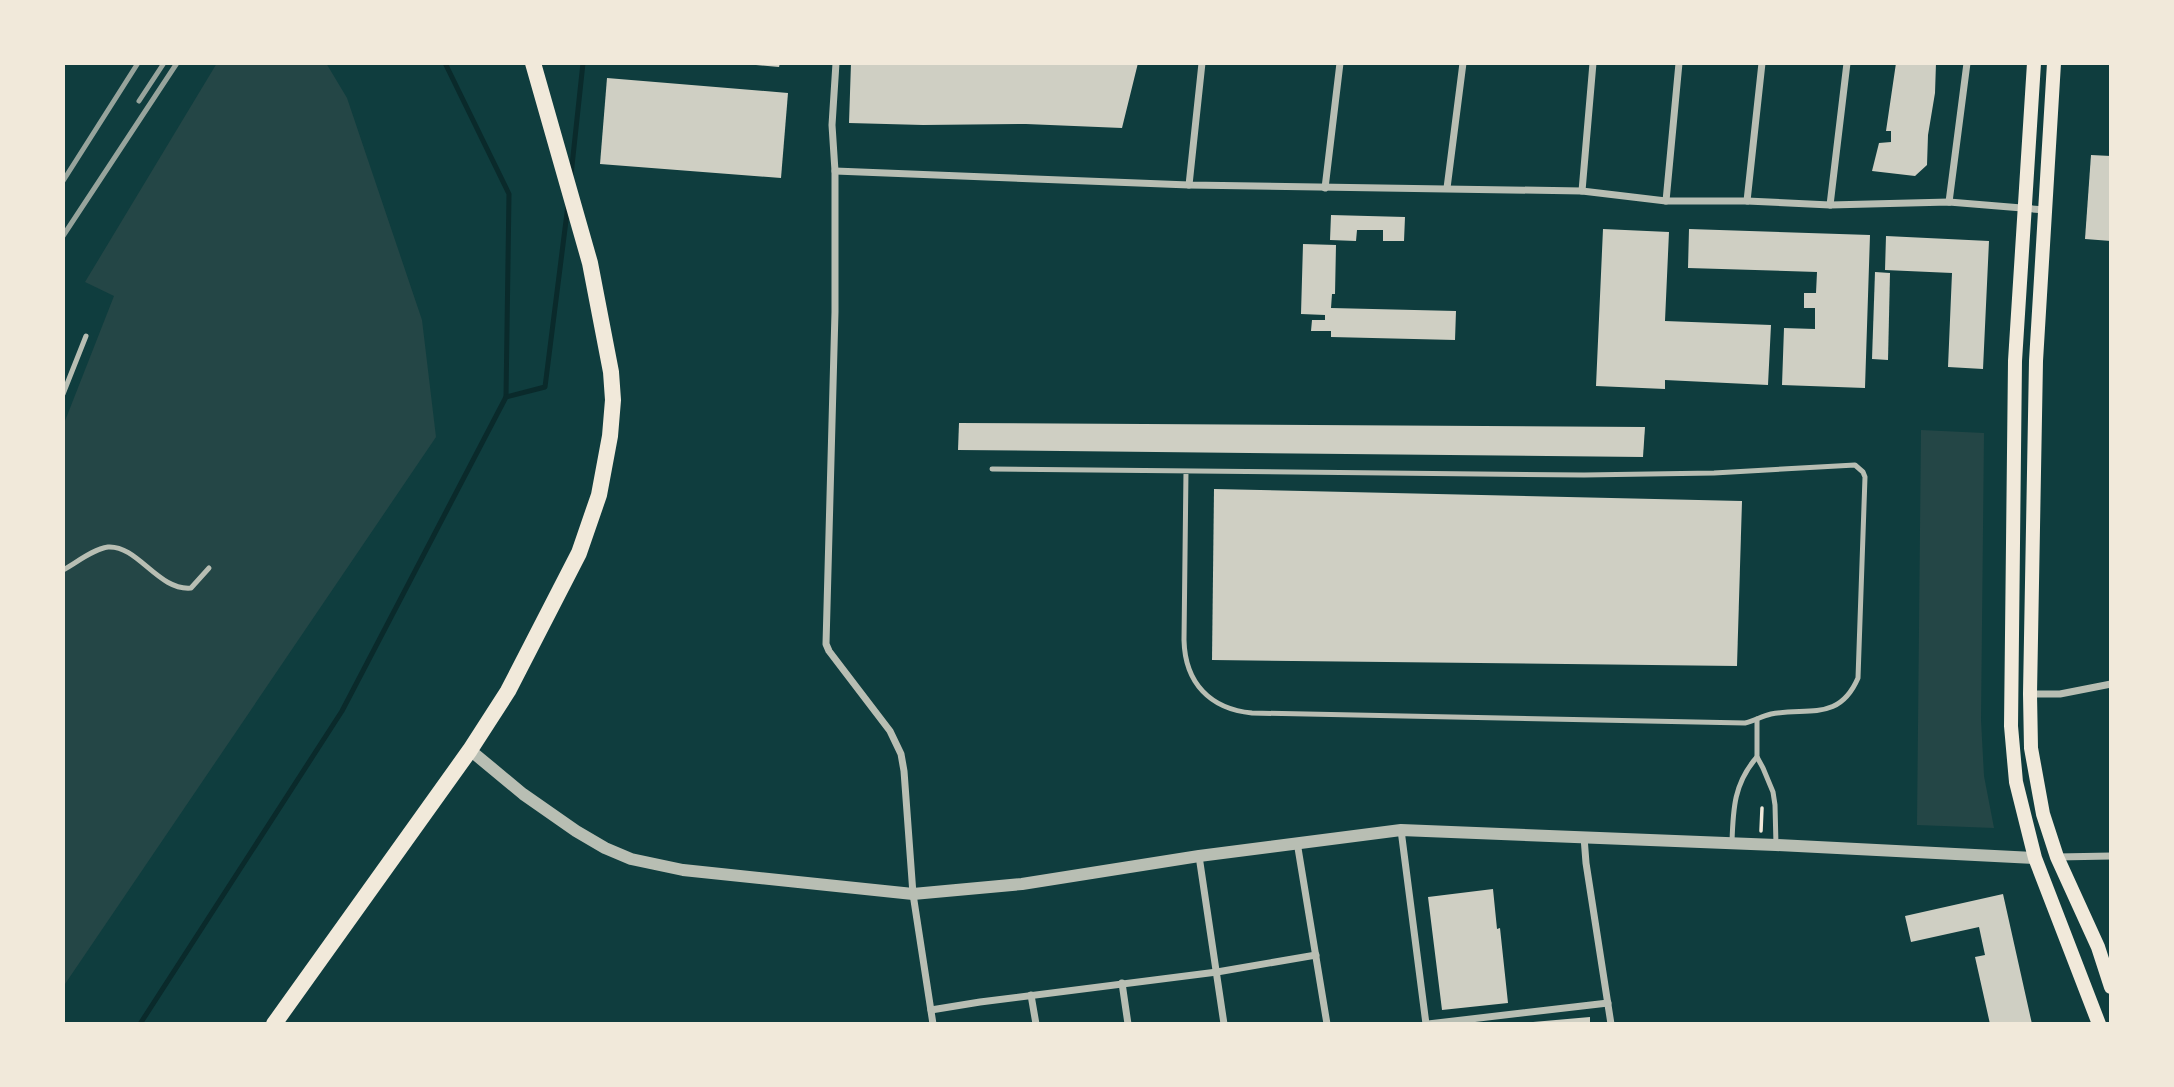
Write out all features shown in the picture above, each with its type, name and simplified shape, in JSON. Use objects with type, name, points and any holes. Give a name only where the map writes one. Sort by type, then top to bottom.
[{"type":"main road","points":[[274,1024],[470,750],[508,691],[579,553],[599,495],[610,436],[613,400],[611,372],[590,263],[533,63]]},
{"type":"main road","points":[[2034,63],[2015,361],[2010,698],[2016,782],[2035,858],[2099,1024]]},
{"type":"main road","points":[[2054,63],[2036,361],[2029,694],[2031,748],[2043,814],[2057,857],[2098,947],[2111,988]]},
{"type":"street","points":[[836,63],[832,125],[835,172],[835,312],[826,644],[829,652],[890,731],[901,754],[905,771],[913,894],[933,1024]]},
{"type":"street","points":[[1189,185],[1202,63]]},
{"type":"street","points":[[1325,188],[1340,63]]},
{"type":"street","points":[[1447,188],[1463,63]]},
{"type":"street","points":[[1582,191],[1593,63]]},
{"type":"street","points":[[1666,201],[1679,63]]},
{"type":"street","points":[[1747,201],[1762,63]]},
{"type":"street","points":[[1830,205],[1847,63]]},
{"type":"street","points":[[1949,202],[1968,63]]},
{"type":"street","points":[[835,172],[1189,185],[1582,191],[1666,201],[1830,205],[1949,202],[2045,210]]},
{"type":"street","points":[[2029,694],[2060,694],[2111,684]]},
{"type":"street","points":[[470,750],[523,794],[576,831],[631,859],[683,870],[913,894],[1022,884],[1297,842],[1401,830],[2035,858]]},
{"type":"street","points":[[1401,830],[1427,1024],[1608,1003]]},
{"type":"street","points":[[1584,837],[1611,1024]]},
{"type":"street","points":[[1297,842],[1327,1024]]},
{"type":"street","points":[[1199,856],[1224,1024]]},
{"type":"street","points":[[2057,857],[2111,856]]},
{"type":"street","points":[[931,1010],[1217,972],[1316,955]]},
{"type":"street","points":[[1122,983],[1128,1024]]},
{"type":"street","points":[[1031,995],[1036,1024]]},
{"type":"lane","points":[[63,394],[86,336]]},
{"type":"lane","points":[[992,469],[1647,475],[1855,465],[1863,472],[1864,477],[1858,678],[1849,694],[1834,706],[1815,712],[1780,713],[1745,723],[1252,713],[1229,709],[1209,698],[1194,680],[1186,661],[1186,471]]},
{"type":"lane","points":[[63,570],[101,549],[110,547],[120,549],[169,584],[182,589],[191,588],[209,568]]},
{"type":"lane","points":[[1757,719],[1757,757],[1773,792],[1776,845]]},
{"type":"lane","points":[[1732,843],[1735,794],[1743,774],[1757,757]]},
{"type":"path","points":[[1761,844],[1762,792],[1773,792]]},
{"type":"shaded area","points":[[217,63],[326,63],[347,98],[422,320],[436,437],[63,987],[63,426],[114,296],[85,282]]},
{"type":"shaded area","points":[[1921,430],[1984,433],[1981,720],[1984,776],[1994,828],[1917,825]]},
{"type":"building","points":[[756,63],[780,63],[779,67]]},
{"type":"building","points":[[851,63],[1138,63],[1122,128],[1026,124],[849,123]]},
{"type":"building","points":[[1896,63],[1936,63],[1927,165],[1915,176],[1872,171],[1879,143],[1891,142],[1891,131],[1886,131]]},
{"type":"building","points":[[607,78],[788,93],[781,178],[600,164]]},
{"type":"building","points":[[2091,155],[2111,156],[2111,241],[2085,239]]},
{"type":"building","points":[[1331,215],[1405,217],[1404,241],[1383,241],[1383,230],[1357,230],[1356,241],[1330,240]]},
{"type":"building","points":[[1603,229],[1669,232],[1665,321],[1771,325],[1768,385],[1665,380],[1665,389],[1596,386]]},
{"type":"building","points":[[1689,229],[1870,235],[1865,388],[1782,385],[1784,328],[1815,329],[1815,308],[1804,308],[1804,293],[1816,293],[1817,272],[1688,268]]},
{"type":"building","points":[[1886,236],[1989,241],[1983,369],[1948,367],[1952,273],[1885,270]]},
{"type":"building","points":[[1303,244],[1336,245],[1335,294],[1332,294],[1331,308],[1456,311],[1455,340],[1331,337],[1331,331],[1311,331],[1312,320],[1325,320],[1325,315],[1301,314]]},
{"type":"building","points":[[1875,272],[1890,273],[1888,360],[1872,359]]},
{"type":"building","points":[[959,423],[1645,427],[1643,457],[958,450]]},
{"type":"building","points":[[1214,489],[1742,501],[1737,666],[1212,660]]},
{"type":"building","points":[[1493,889],[1508,1003],[1442,1010],[1428,897]]},
{"type":"building","points":[[2003,894],[2032,1024],[1990,1024],[1975,957],[1985,955],[1979,927],[1911,942],[1905,916]]},
{"type":"building","points":[[1590,1017],[1590,1024],[1533,1024],[1533,1022]]},
{"type":"waterway","points":[[445,63],[509,194],[506,397]]},
{"type":"waterway","points":[[571,175],[583,63]]},
{"type":"waterway","points":[[140,1024],[342,711],[506,397],[545,387],[568,205]]},
{"type":"railway","points":[[63,181],[138,63]]},
{"type":"railway","points":[[139,101],[164,63]]},
{"type":"railway","points":[[63,236],[177,63]]}]
